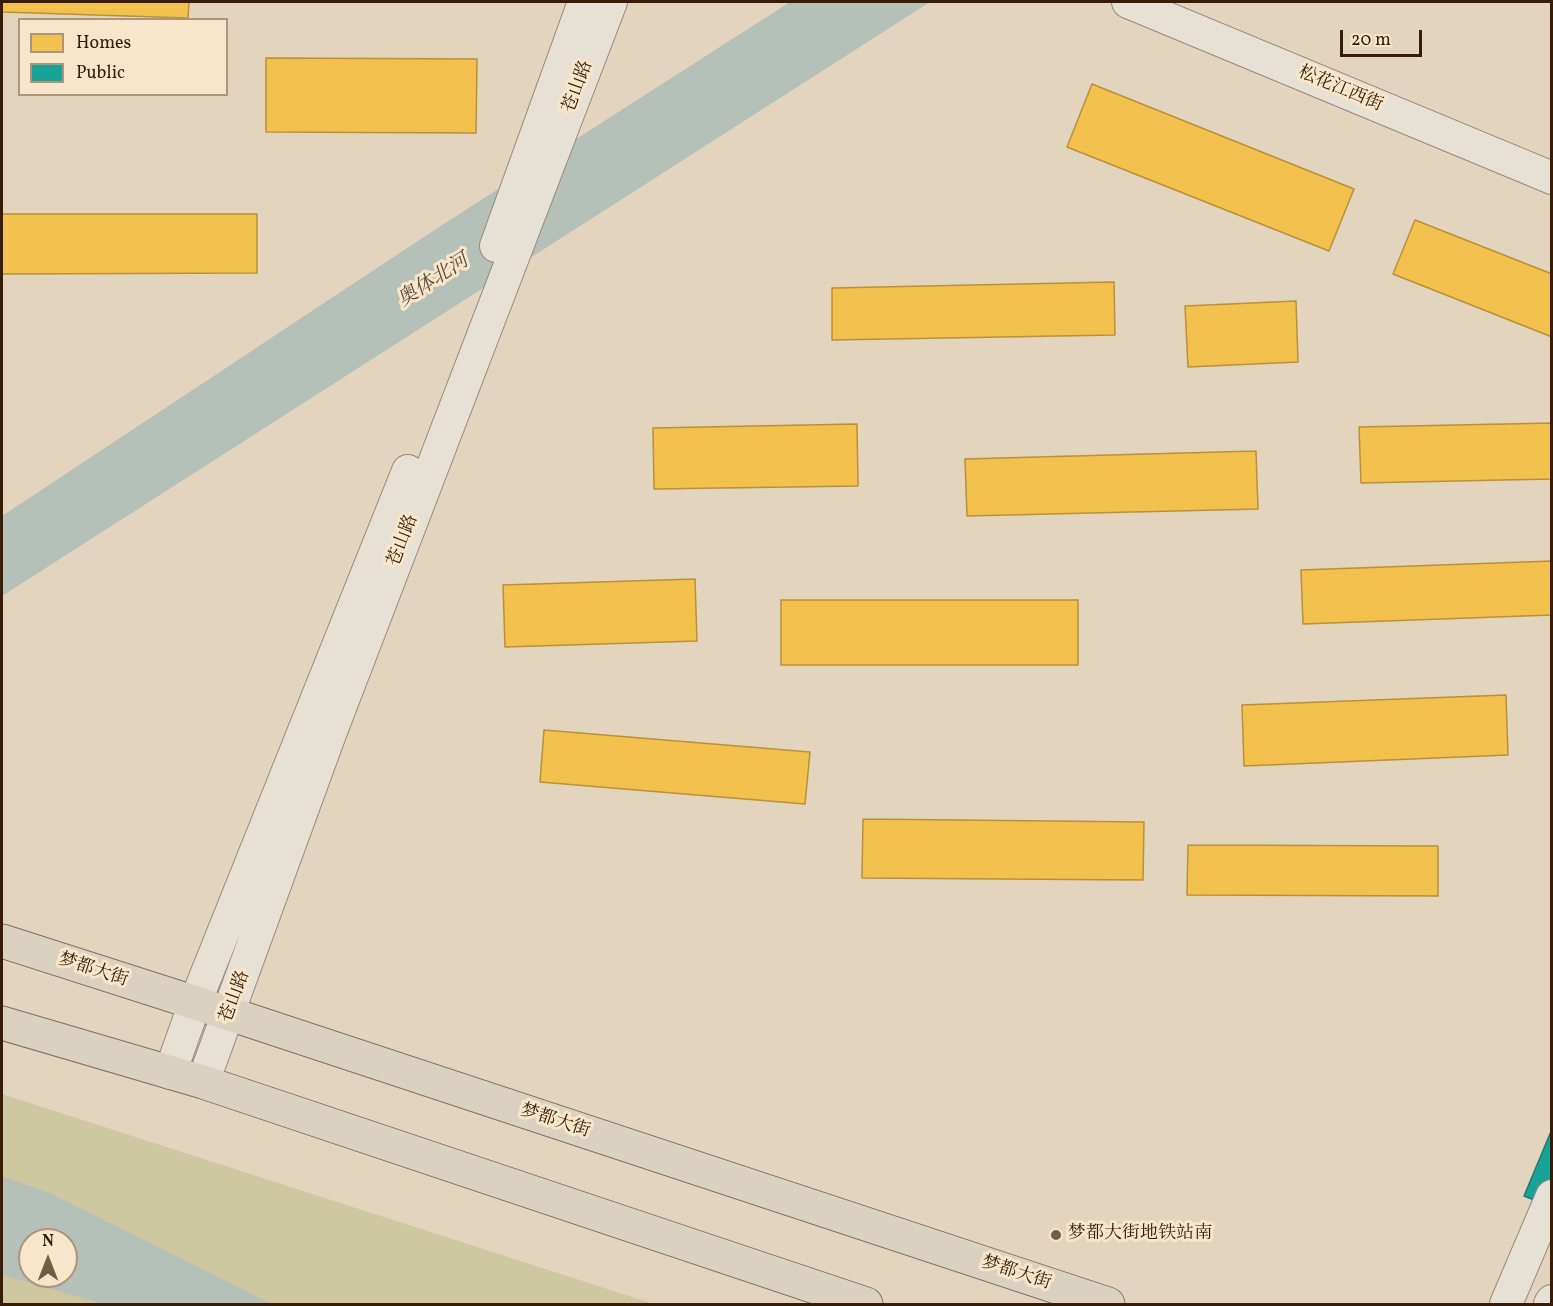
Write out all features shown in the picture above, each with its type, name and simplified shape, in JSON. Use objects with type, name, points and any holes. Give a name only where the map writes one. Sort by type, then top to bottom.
[{"type":"main road","name":"梦都大街","points":[[2,941],[230,1014],[1108,1305]]},
{"type":"main road","points":[[2,1023],[203,1082],[866,1305]]},
{"type":"street","name":"苍山路","points":[[203,1082],[230,1014],[545,143],[584,2]]},
{"type":"street","name":"苍山路","points":[[545,143],[611,2]]},
{"type":"street","name":"松花江西街","points":[[1128,2],[1551,178]]},
{"type":"street","name":"苍山路","points":[[170,1073],[195,1003],[493,284]]},
{"type":"street","points":[[1506,1305],[1551,1196]]},
{"type":"shaded area","points":[[2,1094],[654,1304],[2,1304]]},
{"type":"water","name":"奥体北河","points":[[790,2],[930,2],[2,596],[2,516],[439,227]]},
{"type":"water","points":[[2,1176],[47,1192],[272,1304],[104,1304],[48,1288],[78,1288],[78,1228],[18,1228],[18,1280],[2,1275]]},
{"type":"building: Homes","points":[[2,2],[189,2],[188,18],[2,12]]},
{"type":"building: Homes","points":[[266,58],[477,59],[476,133],[266,132]]},
{"type":"building: Homes","points":[[1092,84],[1354,189],[1329,251],[1067,147]]},
{"type":"building: Homes","points":[[2,214],[257,214],[257,273],[2,274]]},
{"type":"building: Homes","points":[[1415,220],[1552,274],[1552,337],[1393,274]]},
{"type":"building: Homes","points":[[1114,282],[1115,335],[832,340],[832,288]]},
{"type":"building: Homes","points":[[1296,301],[1298,362],[1188,367],[1185,306]]},
{"type":"building: Homes","points":[[1552,423],[1552,479],[1361,483],[1359,427]]},
{"type":"building: Homes","points":[[857,424],[858,486],[654,489],[653,428]]},
{"type":"building: Homes","points":[[1256,451],[1258,509],[967,516],[965,459]]},
{"type":"building: Homes","points":[[1552,561],[1552,615],[1303,624],[1301,570]]},
{"type":"building: Homes","points":[[695,579],[697,641],[505,647],[503,585]]},
{"type":"building: Homes","points":[[781,600],[1078,600],[1078,665],[781,665]]},
{"type":"building: Homes","points":[[1506,695],[1508,755],[1244,766],[1242,705]]},
{"type":"building: Homes","points":[[544,730],[810,752],[805,804],[540,782]]},
{"type":"building: Homes","points":[[863,819],[1144,822],[1143,880],[862,878]]},
{"type":"building: Homes","points":[[1188,845],[1438,846],[1438,896],[1187,895]]},
{"type":"building: Public","points":[[1552,1129],[1552,1207],[1524,1196]]},
{"type":"place","name":"梦都大街地铁站南","points":[[1056,1235]]}]
